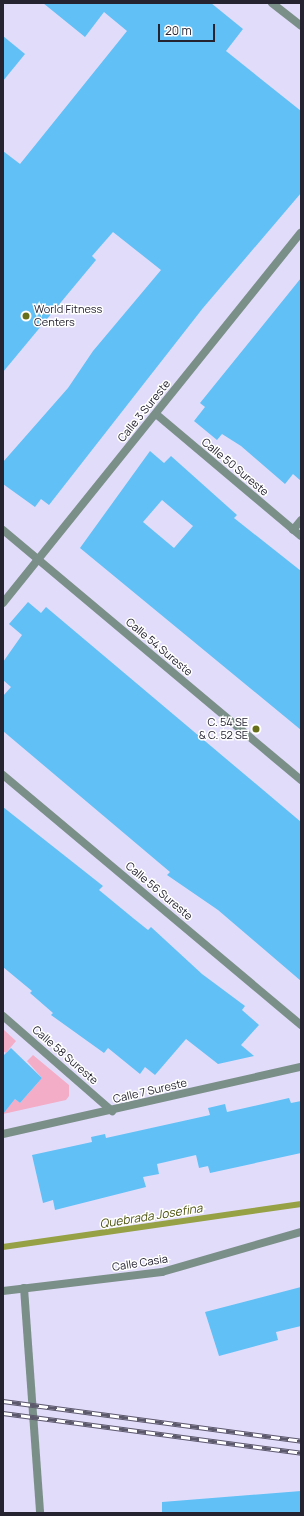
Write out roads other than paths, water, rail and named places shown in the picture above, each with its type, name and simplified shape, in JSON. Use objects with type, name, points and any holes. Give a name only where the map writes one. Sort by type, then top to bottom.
[{"type":"street","points":[[272,3],[301,26]]},
{"type":"street","name":"Calle 3 Sureste","points":[[3,603],[301,233]]},
{"type":"street","name":"Calle 50 Sureste","points":[[156,414],[301,536]]},
{"type":"street","points":[[293,530],[301,520]]},
{"type":"street","name":"Calle 54 Sureste","points":[[3,530],[301,780]]},
{"type":"street","name":"Calle 56 Sureste","points":[[3,775],[301,1025]]},
{"type":"street","name":"Calle 58 Sureste","points":[[3,1016],[112,1111]]},
{"type":"street","name":"Calle 7 Sureste","points":[[3,1134],[112,1111],[301,1067]]},
{"type":"street","name":"Calle Casia","points":[[3,1291],[162,1272],[301,1232]]},
{"type":"street","points":[[24,1288],[40,1513]]},
{"type":"waterway","name":"Quebrada Josefina","points":[[3,1247],[301,1204]]},
{"type":"railway","points":[[3,1401],[301,1441]]},
{"type":"railway","points":[[3,1413],[301,1453]]},
{"type":"place","name":"World Fitness Centers","points":[[26,316]]},
{"type":"place","name":"C. 54 SE & C. 52 SE","points":[[256,729]]}]
